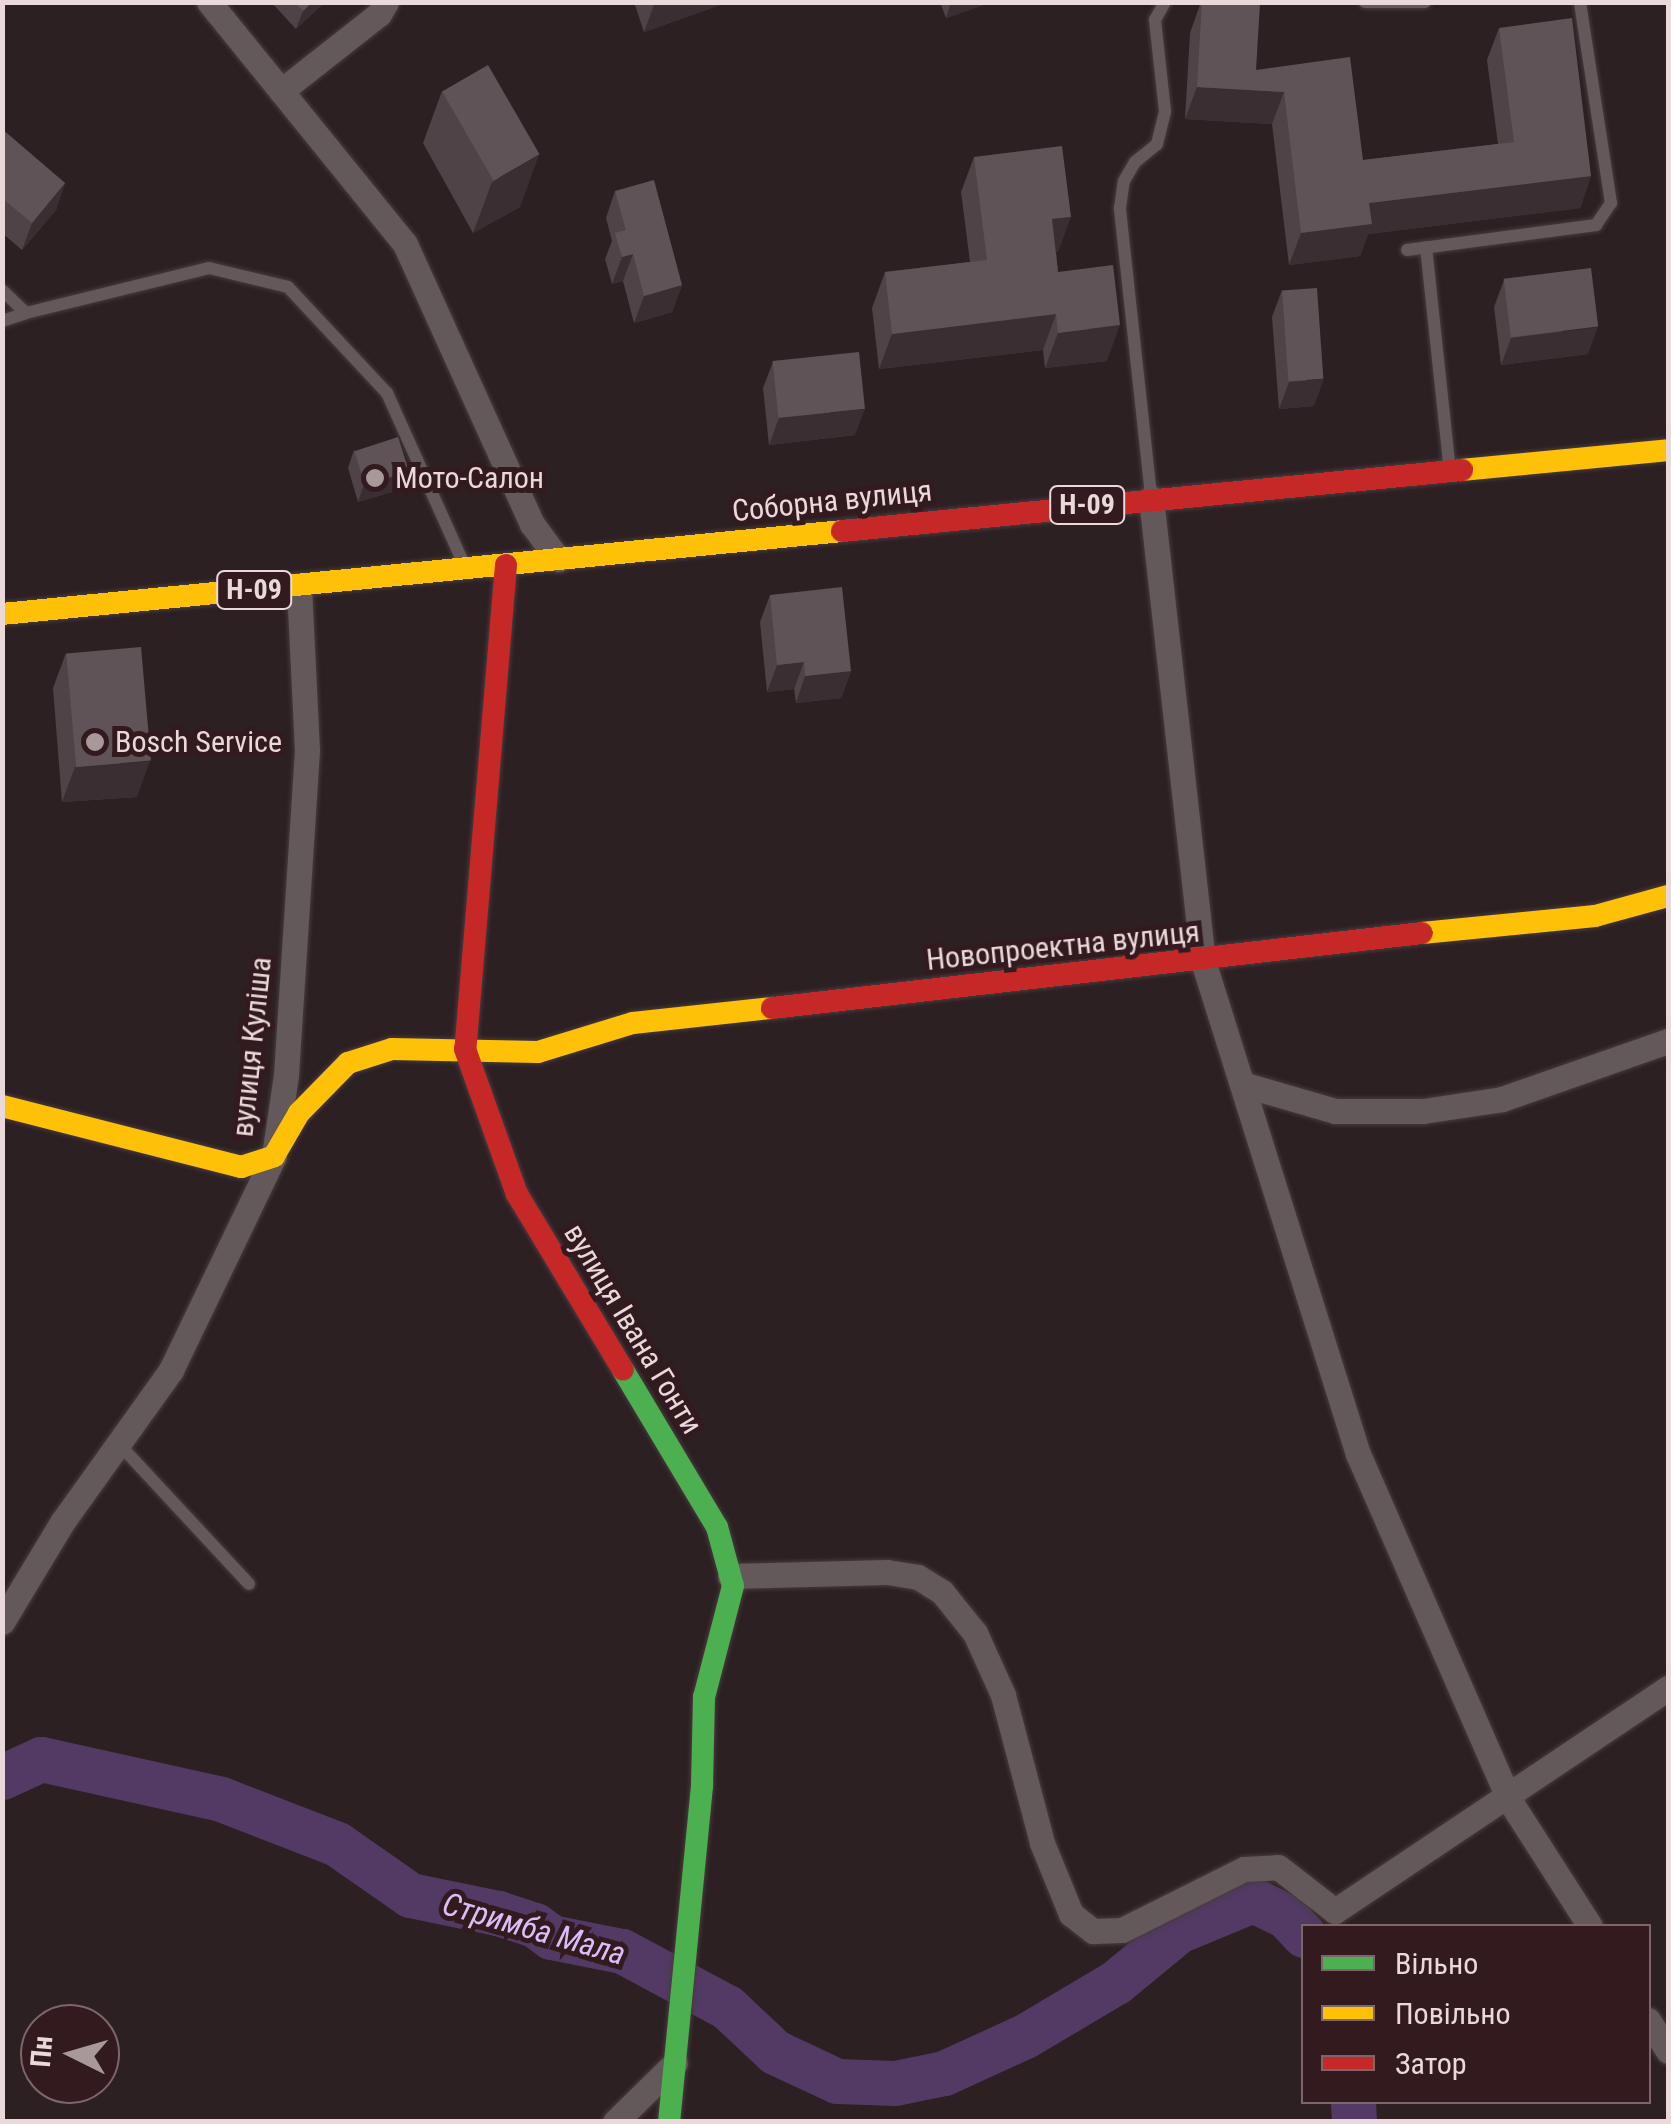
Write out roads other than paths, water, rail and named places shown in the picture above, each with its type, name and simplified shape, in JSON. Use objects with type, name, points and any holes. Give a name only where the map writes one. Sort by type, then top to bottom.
[{"type":"street","points":[[208,2],[405,244],[532,524],[558,559]]},
{"type":"street","points":[[281,90],[379,14],[386,2]]},
{"type":"street","name":"Соборна вулиця","points":[[2,614],[1668,450]]},
{"type":"street","points":[[1151,498],[1203,961],[1358,1454],[1508,1798],[1589,1924]]},
{"type":"street","name":"вулиця Івана Гонти","points":[[506,565],[465,1049],[517,1194],[717,1526],[733,1586],[704,1697],[702,1786],[668,2122]]},
{"type":"street","name":"вулиця Куліша","points":[[2,1622],[63,1522],[171,1370],[274,1156],[286,1075],[307,750],[299,585]]},
{"type":"street","name":"Новопроектна вулиця","points":[[274,1156],[299,1113],[348,1062],[392,1049],[538,1052],[633,1023],[1203,961],[1376,936],[1595,916],[1668,896]]},
{"type":"street","points":[[1242,1084],[1335,1112],[1423,1111],[1502,1099],[1668,1041]]},
{"type":"street","points":[[2,1106],[241,1167],[274,1156]]},
{"type":"street","points":[[730,1576],[887,1572],[918,1577],[942,1592],[975,1633],[1003,1694],[1042,1844],[1071,1914],[1093,1932],[1122,1930],[1244,1868],[1278,1866],[1334,1911],[1668,1688]]},
{"type":"street","points":[[1651,2025],[1668,2051]]},
{"type":"street","points":[[615,2122],[676,2051]]},
{"type":"lane","points":[[1151,498],[1120,208],[1124,181],[1135,162],[1157,144],[1165,111],[1155,20],[1165,2]]},
{"type":"lane","points":[[1365,2],[1425,2]]},
{"type":"lane","points":[[1407,250],[1596,225],[1611,203],[1580,2]]},
{"type":"lane","points":[[1426,247],[1450,470]]},
{"type":"lane","points":[[2,321],[208,268],[288,287],[387,394],[466,568]]},
{"type":"lane","points":[[2,290],[26,313]]},
{"type":"lane","points":[[119,1444],[249,1584]]},
{"type":"waterway","name":"Стримба Мала","points":[[2,1777],[41,1759],[221,1799],[337,1844],[410,1895],[498,1913],[535,1925],[551,1937],[622,1951],[727,2007],[775,2052],[837,2081],[895,2083],[944,2073],[1025,2036],[1116,1982],[1178,1931],[1253,1900],[1286,1916],[1301,1932]]},
{"type":"waterway","name":"Стримба Мала","points":[[1353,2104],[1354,2122]]},
{"type":"place","name":"Мото-Салон","points":[[375,478]]},
{"type":"place","name":"Bosch Service","points":[[95,742]]}]
